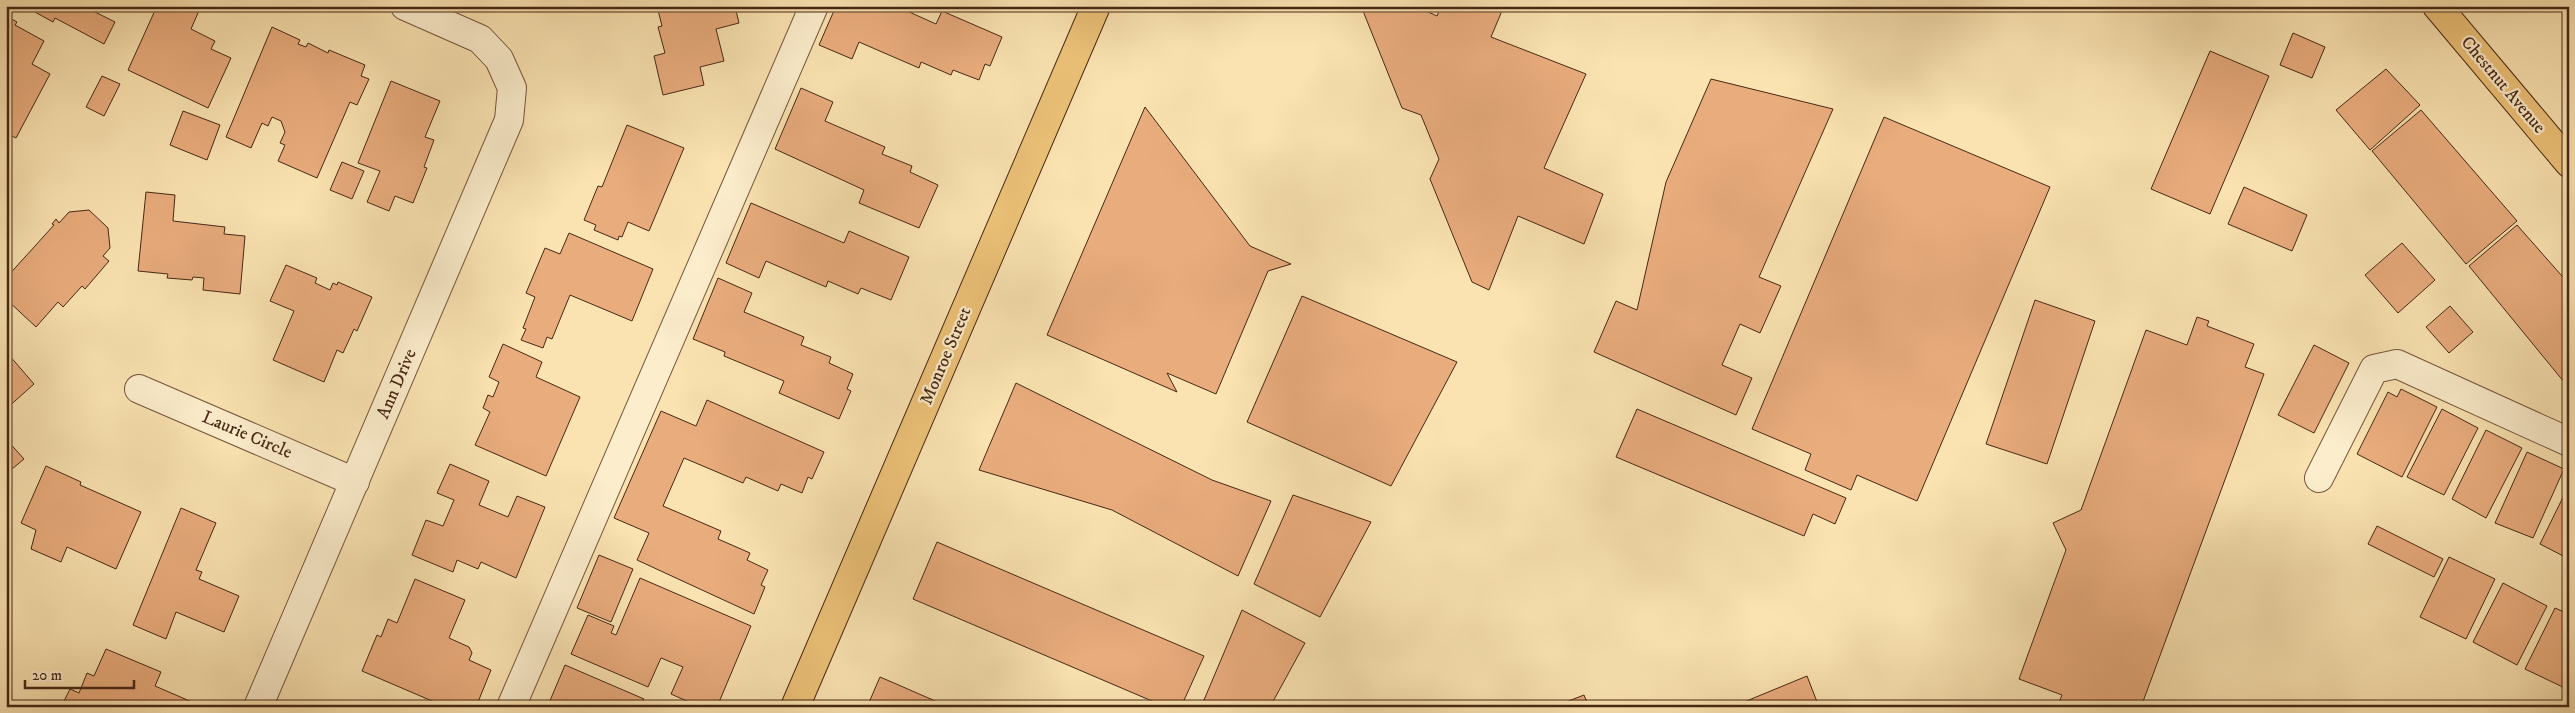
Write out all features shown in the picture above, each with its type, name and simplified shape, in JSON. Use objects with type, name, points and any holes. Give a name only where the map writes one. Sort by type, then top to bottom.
[{"type":"main road","name":"Monroe Street","points":[[795,707],[1096,6]]},
{"type":"main road","name":"Chestnut Avenue","points":[[2437,6],[2569,163]]},
{"type":"street","name":"Ann Drive","points":[[258,707],[509,120],[512,88],[499,59],[480,38],[405,6]]},
{"type":"street","points":[[511,707],[814,6]]},
{"type":"street","points":[[2319,478],[2374,369],[2397,364],[2569,442]]},
{"type":"street","name":"Laurie Circle","points":[[139,389],[355,482]]},
{"type":"building","points":[[24,6],[95,6],[93,11],[115,22],[104,44],[55,18],[53,22]]},
{"type":"building","points":[[157,6],[201,6],[191,29],[215,41],[211,49],[231,58],[208,108],[128,70]]},
{"type":"building","points":[[657,6],[735,6],[739,23],[716,29],[724,61],[700,67],[704,85],[663,95],[654,56],[665,53],[658,27],[662,26]]},
{"type":"building","points":[[836,6],[896,6],[936,24],[942,11],[1002,37],[990,66],[985,64],[979,80],[953,70],[951,75],[921,62],[919,68],[859,42],[852,59],[819,45]]},
{"type":"building","points":[[1361,6],[1415,6],[1437,16],[1441,6],[1504,6],[1491,37],[1586,74],[1544,168],[1603,194],[1584,244],[1518,216],[1489,290],[1472,282],[1430,179],[1439,159],[1421,115],[1402,108]]},
{"type":"building","points":[[6,16],[17,22],[15,25],[44,41],[32,64],[50,74],[16,138],[6,133]]},
{"type":"building","points":[[272,27],[300,40],[298,44],[306,47],[308,43],[328,53],[329,50],[365,65],[361,76],[369,79],[357,105],[350,102],[317,178],[278,161],[285,145],[280,143],[285,132],[281,121],[272,117],[268,126],[262,123],[251,148],[226,137]]},
{"type":"building","points":[[2293,33],[2325,47],[2312,78],[2280,65]]},
{"type":"building","points":[[2210,51],[2269,76],[2210,214],[2151,189]]},
{"type":"building","points":[[2386,69],[2420,105],[2370,150],[2336,110]]},
{"type":"building","points":[[102,76],[120,84],[104,116],[86,107]]},
{"type":"building","points":[[1711,79],[1833,109],[1759,277],[1781,286],[1760,333],[1740,324],[1722,365],[1752,378],[1736,415],[1594,352],[1616,301],[1637,310],[1666,182]]},
{"type":"building","points":[[391,81],[440,101],[425,137],[434,140],[424,167],[427,168],[413,203],[395,196],[389,211],[367,202],[380,171],[358,163]]},
{"type":"building","points":[[801,88],[833,102],[825,121],[885,147],[882,154],[912,166],[910,172],[938,185],[919,228],[859,203],[864,190],[775,149]]},
{"type":"building","points":[[1145,107],[1250,246],[1291,264],[1268,271],[1216,394],[1167,373],[1177,392],[1047,335]]},
{"type":"building","points":[[2421,110],[2517,221],[2466,264],[2372,151]]},
{"type":"building","points":[[183,111],[220,125],[207,160],[170,145]]},
{"type":"building","points":[[1884,117],[2050,187],[1917,501],[1857,475],[1851,490],[1805,470],[1811,454],[1752,429]]},
{"type":"building","points":[[627,125],[684,148],[649,231],[628,222],[622,237],[619,236],[618,240],[594,230],[596,225],[584,220],[598,186],[602,187]]},
{"type":"building","points":[[342,162],[364,171],[352,199],[330,190]]},
{"type":"building","points":[[2244,187],[2307,215],[2292,251],[2228,224]]},
{"type":"building","points":[[146,192],[175,195],[173,221],[225,227],[224,234],[245,236],[240,294],[203,290],[204,278],[193,277],[192,280],[167,278],[168,274],[138,271]]},
{"type":"building","points":[[751,203],[844,243],[849,231],[909,257],[891,300],[861,288],[858,294],[828,281],[826,287],[766,261],[759,278],[726,263]]},
{"type":"building","points":[[89,210],[108,228],[110,248],[103,256],[109,261],[85,289],[82,286],[63,307],[58,302],[36,327],[6,299],[6,278],[54,225],[52,224],[56,219],[59,223],[69,212]]},
{"type":"building","points":[[2517,225],[2569,284],[2569,378],[2564,382],[2469,266]]},
{"type":"building","points":[[569,233],[653,269],[632,321],[570,295],[552,339],[547,337],[543,348],[521,340],[526,329],[523,328],[535,297],[526,293],[545,248],[560,254]]},
{"type":"building","points":[[2402,243],[2435,280],[2398,313],[2365,275]]},
{"type":"building","points":[[286,265],[317,278],[315,283],[330,290],[333,283],[337,285],[338,282],[372,297],[357,331],[354,329],[343,353],[337,350],[324,382],[273,360],[294,311],[270,301]]},
{"type":"building","points":[[718,278],[752,293],[744,312],[804,337],[801,345],[831,357],[829,363],[853,374],[847,389],[851,391],[839,419],[779,393],[784,381],[724,356],[725,352],[693,339]]},
{"type":"building","points":[[1302,296],[1457,362],[1391,486],[1247,422]]},
{"type":"building","points":[[2035,300],[2095,321],[2047,464],[1986,444]]},
{"type":"building","points":[[2450,306],[2473,332],[2449,353],[2426,327]]},
{"type":"building","points":[[2197,317],[2209,321],[2207,326],[2254,344],[2245,367],[2264,374],[2141,707],[2057,707],[2062,695],[2019,679],[2066,550],[2053,523],[2081,510],[2146,330],[2187,345]]},
{"type":"building","points":[[503,344],[542,362],[536,377],[580,397],[546,476],[475,445],[490,412],[483,408],[488,395],[493,397],[499,382],[489,377]]},
{"type":"building","points":[[2314,345],[2349,363],[2314,433],[2278,415]]},
{"type":"building","points":[[9,355],[34,384],[6,409],[6,357]]},
{"type":"building","points":[[1016,383],[1212,480],[1271,501],[1238,576],[1112,510],[979,470]]},
{"type":"building","points":[[2401,389],[2437,407],[2402,477],[2357,454],[2388,392],[2397,397]]},
{"type":"building","points":[[707,400],[824,452],[812,479],[808,477],[802,493],[781,484],[778,491],[746,477],[743,483],[684,458],[663,506],[721,531],[718,539],[750,553],[747,560],[768,570],[761,585],[765,587],[754,614],[637,560],[649,533],[614,518],[661,411],[696,426]]},
{"type":"building","points":[[1637,409],[1846,498],[1835,524],[1813,514],[1804,536],[1616,457]]},
{"type":"building","points":[[2442,409],[2478,428],[2444,495],[2407,477]]},
{"type":"building","points":[[6,413],[11,419],[6,424]]},
{"type":"building","points":[[2486,430],[2522,448],[2486,518],[2452,499]]},
{"type":"building","points":[[6,439],[24,459],[6,474]]},
{"type":"building","points":[[2527,452],[2564,469],[2533,538],[2495,523]]},
{"type":"building","points":[[450,464],[489,481],[479,505],[508,517],[517,496],[545,507],[516,578],[481,562],[478,569],[457,560],[453,572],[412,555],[426,520],[443,526],[454,500],[437,493]]},
{"type":"building","points":[[46,466],[81,482],[80,485],[141,512],[116,569],[67,547],[61,562],[31,549],[36,530],[21,523]]},
{"type":"building","points":[[2569,485],[2569,559],[2540,544]]},
{"type":"building","points":[[1293,495],[1371,522],[1320,617],[1254,584]]},
{"type":"building","points":[[181,508],[216,523],[196,570],[202,572],[199,579],[239,596],[224,632],[176,612],[166,639],[133,625]]},
{"type":"building","points":[[2377,526],[2443,559],[2434,577],[2368,544]]},
{"type":"building","points":[[937,542],[1204,656],[1181,707],[1166,707],[913,599]]},
{"type":"building","points":[[599,555],[633,569],[611,622],[577,608]]},
{"type":"building","points":[[2449,557],[2495,579],[2466,639],[2420,617]]},
{"type":"building","points":[[640,578],[751,626],[717,707],[700,707],[671,694],[683,667],[661,658],[648,687],[571,654],[588,615],[614,626],[611,633],[616,635]]},
{"type":"building","points":[[415,579],[465,600],[449,638],[469,647],[472,653],[469,660],[491,670],[476,707],[446,707],[362,671],[377,635],[381,637],[388,619],[397,623]]},
{"type":"building","points":[[2503,583],[2547,606],[2517,665],[2473,642]]},
{"type":"building","points":[[2555,608],[2569,614],[2569,690],[2525,669]]},
{"type":"building","points":[[1242,610],[1305,643],[1270,707],[1201,707]]},
{"type":"building","points":[[106,649],[161,672],[155,686],[192,702],[190,707],[72,707],[64,701],[70,689],[79,693],[87,673],[94,676]]},
{"type":"building","points":[[565,665],[644,699],[640,707],[557,707],[549,703]]},
{"type":"building","points":[[1807,676],[1819,707],[1732,707]]},
{"type":"building","points":[[880,677],[894,683],[949,707],[867,707]]},
{"type":"building","points":[[1584,695],[1589,707],[1553,707]]},
{"type":"building","points":[[537,702],[549,707],[535,707]]}]
